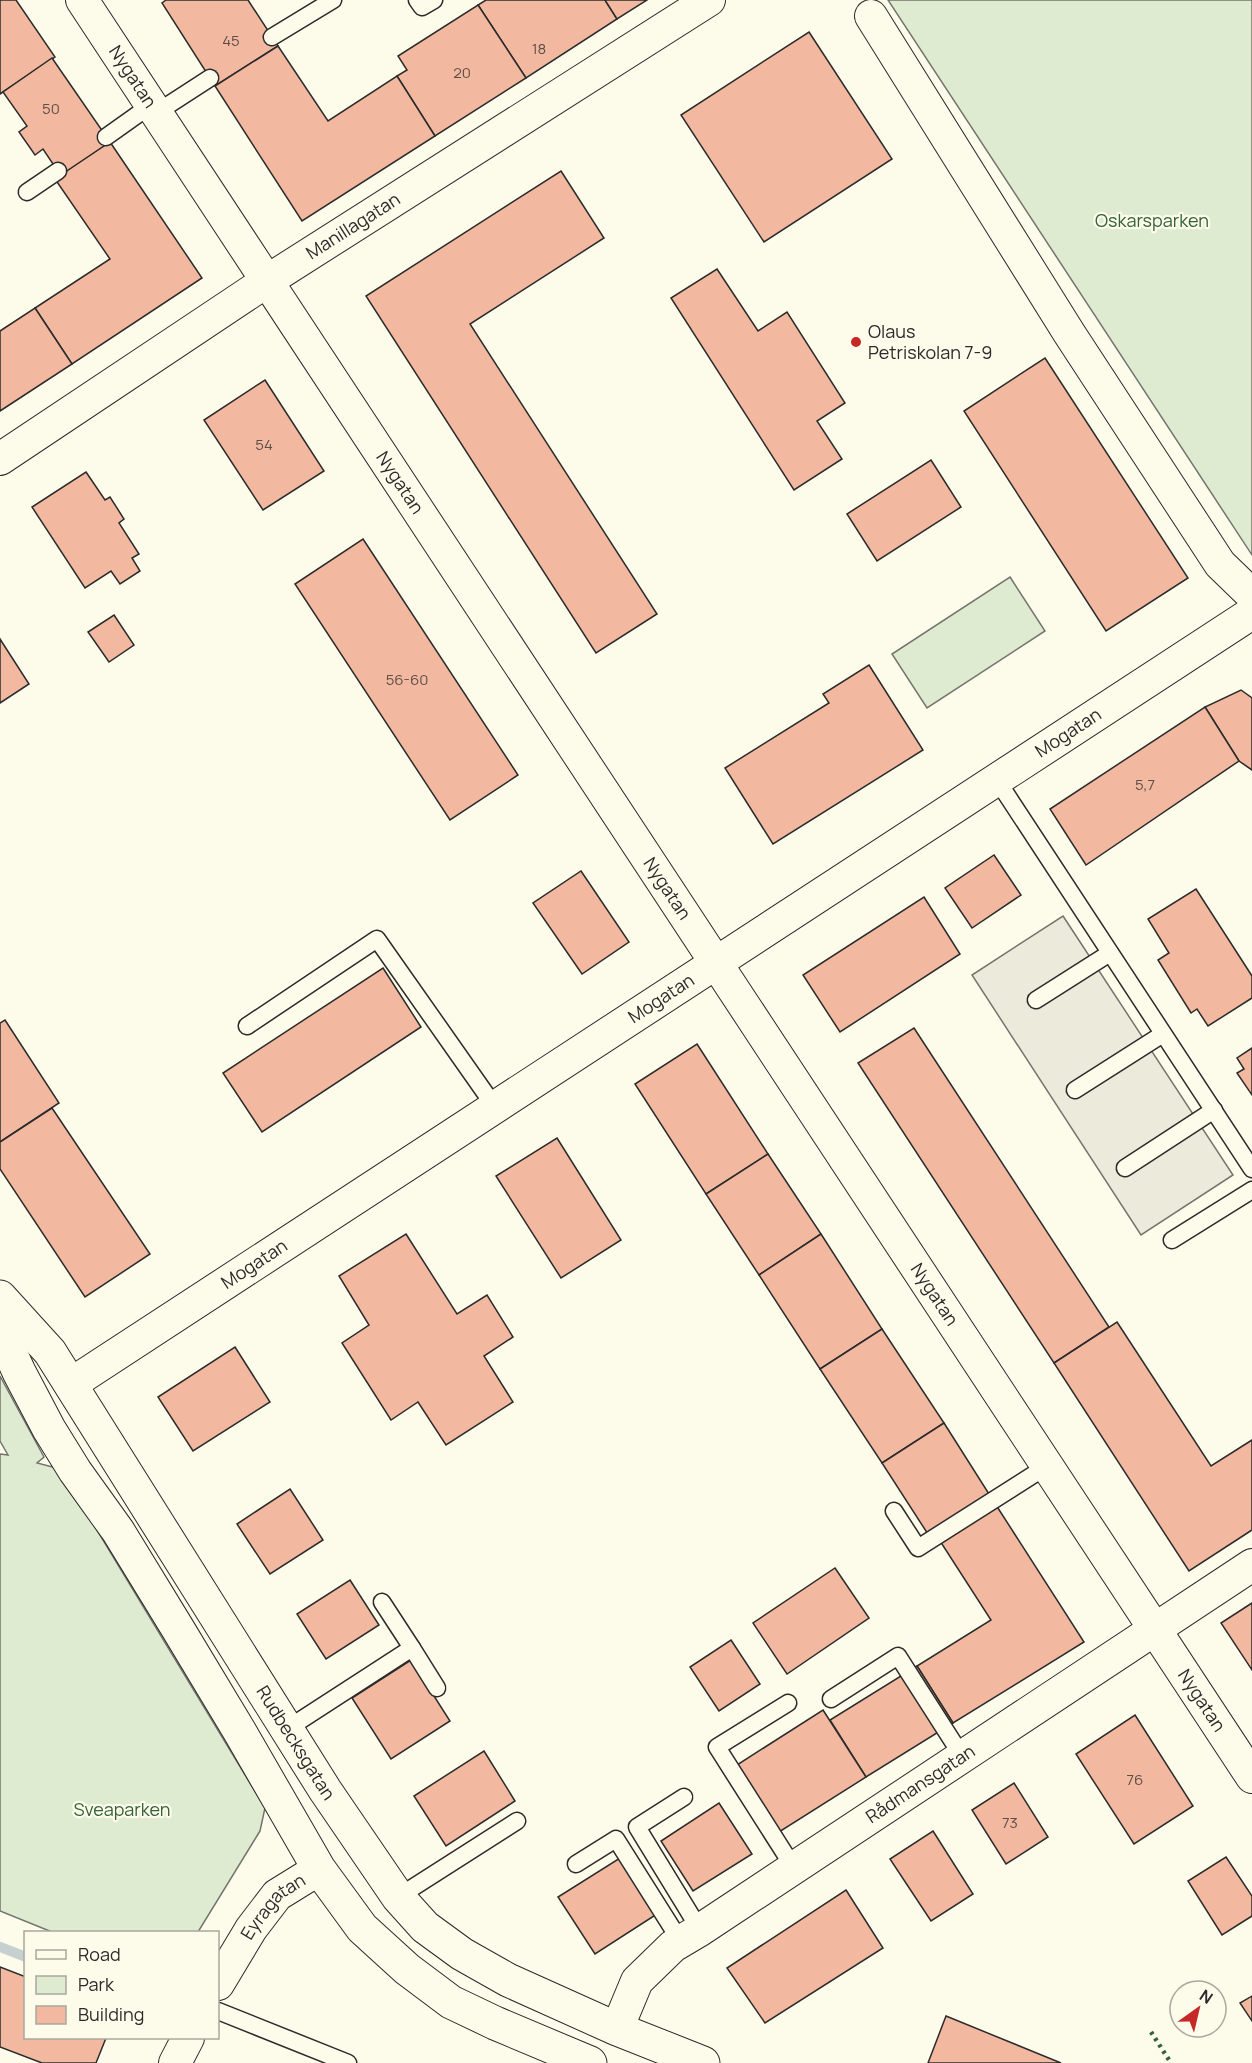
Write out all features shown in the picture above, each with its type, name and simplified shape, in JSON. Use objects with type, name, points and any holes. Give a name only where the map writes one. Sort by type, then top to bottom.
[{"type":"main road","name":"Rudbecksgatan","points":[[0,1297],[50,1352],[325,1790],[398,1897],[425,1927],[462,1954],[508,1980],[617,2029],[703,2063]]},
{"type":"main road","points":[[0,1330],[49,1430],[75,1472],[118,1531],[240,1732],[319,1869],[362,1928],[407,1969],[451,2002],[590,2063]]},
{"type":"street","name":"Nygatan","points":[[82,0],[1252,1777]]},
{"type":"street","name":"Manillagatan","points":[[0,459],[267,281],[709,0]]},
{"type":"street","points":[[871,16],[1069,333],[1220,564],[1252,595]]},
{"type":"street","name":"Mogatan","points":[[71,1384],[1252,613]]},
{"type":"street","name":"Rådmansgatan","points":[[617,2029],[637,1981],[673,1946],[1252,1565]]},
{"type":"street","name":"Eyragatan","points":[[219,1982],[251,1929],[277,1895],[319,1869]]},
{"type":"street","points":[[175,2063],[188,2039]]},
{"type":"lane","points":[[272,37],[333,0]]},
{"type":"lane","points":[[417,0],[422,7],[434,0]]},
{"type":"lane","points":[[106,137],[210,78]]},
{"type":"lane","points":[[27,192],[57,171]]},
{"type":"lane","points":[[997,780],[1252,1169]]},
{"type":"lane","points":[[248,1026],[377,939],[495,1107]]},
{"type":"lane","points":[[1036,1000],[1110,952]]},
{"type":"lane","points":[[1075,1090],[1163,1034]]},
{"type":"lane","points":[[1125,1168],[1214,1110]]},
{"type":"lane","points":[[1172,1240],[1252,1190]]},
{"type":"lane","points":[[894,1510],[918,1548],[1047,1466]]},
{"type":"lane","points":[[382,1602],[437,1688]]},
{"type":"lane","points":[[287,1729],[412,1648]]},
{"type":"lane","points":[[831,1699],[898,1656],[962,1756]]},
{"type":"lane","points":[[788,1703],[717,1747],[794,1868]]},
{"type":"lane","points":[[684,1797],[637,1827],[691,1936]]},
{"type":"lane","points":[[398,1897],[517,1821]]},
{"type":"lane","points":[[576,1864],[616,1839],[691,1936]]},
{"type":"lane","points":[[219,2011],[348,2063]]},
{"type":"green space","name":"Oskarsparken","points":[[888,0],[1252,0],[1252,555]]},
{"type":"green space","points":[[1010,577],[1045,631],[927,708],[892,654]]},
{"type":"green space","name":"Sveaparken","points":[[0,1376],[44,1457],[37,1463],[60,1469],[265,1808],[260,1831],[199,1931],[50,1931],[0,1911],[0,1454],[8,1455],[0,1441]]},
{"type":"shaded area","points":[[1063,916],[1233,1175],[1141,1235],[972,975]]},
{"type":"building","points":[[0,0],[16,0],[55,57],[0,94]]},
{"type":"building","points":[[166,0],[248,0],[278,46],[215,86],[162,3]]},
{"type":"building","points":[[486,0],[605,0],[617,19],[526,78],[478,5]]},
{"type":"building","points":[[605,0],[647,0],[617,19]]},
{"type":"building","points":[[478,5],[526,78],[435,136],[397,76],[407,70],[398,56]]},
{"type":"building","points":[[809,32],[892,159],[764,242],[681,115]]},
{"type":"building","points":[[278,46],[328,121],[397,76],[435,136],[302,221],[215,86]]},
{"type":"building","points":[[52,58],[110,142],[61,176],[43,149],[35,155],[19,132],[27,126],[3,92]]},
{"type":"building","points":[[110,142],[202,278],[72,364],[35,308],[110,259],[55,179]]},
{"type":"building","points":[[561,171],[604,238],[470,324],[657,614],[596,653],[366,296]]},
{"type":"building","points":[[717,269],[758,331],[787,312],[845,403],[817,421],[842,459],[794,490],[671,298]]},
{"type":"building","points":[[35,308],[72,364],[0,411],[0,331]]},
{"type":"building","points":[[1045,358],[1188,578],[1106,631],[964,411]]},
{"type":"building","points":[[265,380],[324,471],[263,510],[204,420]]},
{"type":"building","points":[[931,460],[961,507],[877,561],[847,514]]},
{"type":"building","points":[[86,472],[105,500],[110,497],[124,519],[119,523],[139,554],[132,558],[140,571],[120,584],[111,571],[85,588],[32,507]]},
{"type":"building","points":[[363,539],[518,775],[450,820],[295,584]]},
{"type":"building","points":[[114,615],[134,645],[109,662],[88,632]]},
{"type":"building","points":[[0,639],[29,684],[0,703]]},
{"type":"building","points":[[869,665],[923,750],[773,844],[725,768],[829,703],[823,694]]},
{"type":"building","points":[[1241,690],[1252,698],[1252,770],[1239,761],[1205,707]]},
{"type":"building","points":[[1205,707],[1239,761],[1086,865],[1050,809]]},
{"type":"building","points":[[994,855],[1021,895],[972,928],[945,888]]},
{"type":"building","points":[[581,871],[629,942],[582,974],[533,903]]},
{"type":"building","points":[[1196,889],[1252,976],[1252,998],[1208,1026],[1197,1009],[1191,1013],[1158,960],[1169,953],[1148,919]]},
{"type":"building","points":[[924,897],[960,954],[840,1032],[803,975]]},
{"type":"building","points":[[383,968],[421,1027],[262,1132],[223,1073]]},
{"type":"building","points":[[5,1020],[59,1103],[0,1142],[0,1023]]},
{"type":"building","points":[[914,1028],[1109,1327],[1054,1363],[858,1063]]},
{"type":"building","points":[[697,1044],[768,1154],[706,1194],[635,1084]]},
{"type":"building","points":[[1252,1048],[1252,1095],[1237,1073],[1244,1069],[1237,1058]]},
{"type":"building","points":[[52,1108],[150,1254],[85,1297],[0,1169],[0,1142]]},
{"type":"building","points":[[557,1138],[621,1240],[561,1278],[496,1176]]},
{"type":"building","points":[[768,1154],[821,1234],[759,1275],[706,1194]]},
{"type":"building","points":[[406,1234],[457,1314],[487,1295],[513,1337],[484,1356],[513,1402],[446,1445],[418,1402],[391,1420],[342,1343],[369,1325],[339,1276]]},
{"type":"building","points":[[821,1234],[882,1329],[820,1369],[759,1275]]},
{"type":"building","points":[[1117,1322],[1211,1466],[1252,1440],[1252,1530],[1189,1571],[1054,1363]]},
{"type":"building","points":[[882,1329],[944,1423],[882,1463],[820,1369]]},
{"type":"building","points":[[235,1347],[270,1402],[193,1451],[158,1397]]},
{"type":"building","points":[[944,1423],[996,1505],[935,1545],[882,1463]]},
{"type":"building","points":[[290,1489],[323,1540],[270,1574],[237,1524]]},
{"type":"building","points":[[996,1505],[1084,1642],[953,1723],[917,1666],[991,1620],[940,1541]]},
{"type":"building","points":[[835,1568],[869,1618],[787,1674],[753,1623]]},
{"type":"building","points":[[350,1580],[379,1625],[326,1659],[297,1614]]},
{"type":"building","points":[[1252,1603],[1252,1670],[1221,1623]]},
{"type":"building","points":[[731,1640],[760,1684],[719,1711],[690,1667]]},
{"type":"building","points":[[411,1660],[450,1721],[391,1759],[352,1698]]},
{"type":"building","points":[[917,1666],[953,1723],[866,1777],[830,1720]]},
{"type":"building","points":[[823,1710],[866,1777],[768,1839],[726,1772]]},
{"type":"building","points":[[1135,1715],[1193,1806],[1134,1844],[1076,1754]]},
{"type":"building","points":[[484,1751],[515,1801],[446,1846],[414,1796]]},
{"type":"building","points":[[1014,1783],[1048,1837],[1006,1864],[972,1810]]},
{"type":"building","points":[[719,1803],[752,1854],[693,1891],[661,1841]]},
{"type":"building","points":[[933,1831],[973,1894],[931,1921],[890,1859]]},
{"type":"building","points":[[1226,1857],[1252,1896],[1252,1916],[1222,1935],[1188,1881]]},
{"type":"building","points":[[620,1858],[657,1914],[595,1954],[558,1897]]},
{"type":"building","points":[[846,1890],[883,1948],[765,2023],[727,1968]]},
{"type":"building","points":[[0,1967],[24,1976],[24,2039],[106,2039],[96,2063],[42,2063],[0,2047]]},
{"type":"building","points":[[1252,1996],[1252,2021],[1240,2003]]},
{"type":"building","points":[[946,2016],[1061,2063],[928,2063]]},
{"type":"waterway","points":[[0,1947],[24,1956]]},
{"type":"hedge","points":[[1151,2032],[1171,2063]]},
{"type":"place","name":"Olaus Petriskolan 7-9","points":[[856,342]]}]
